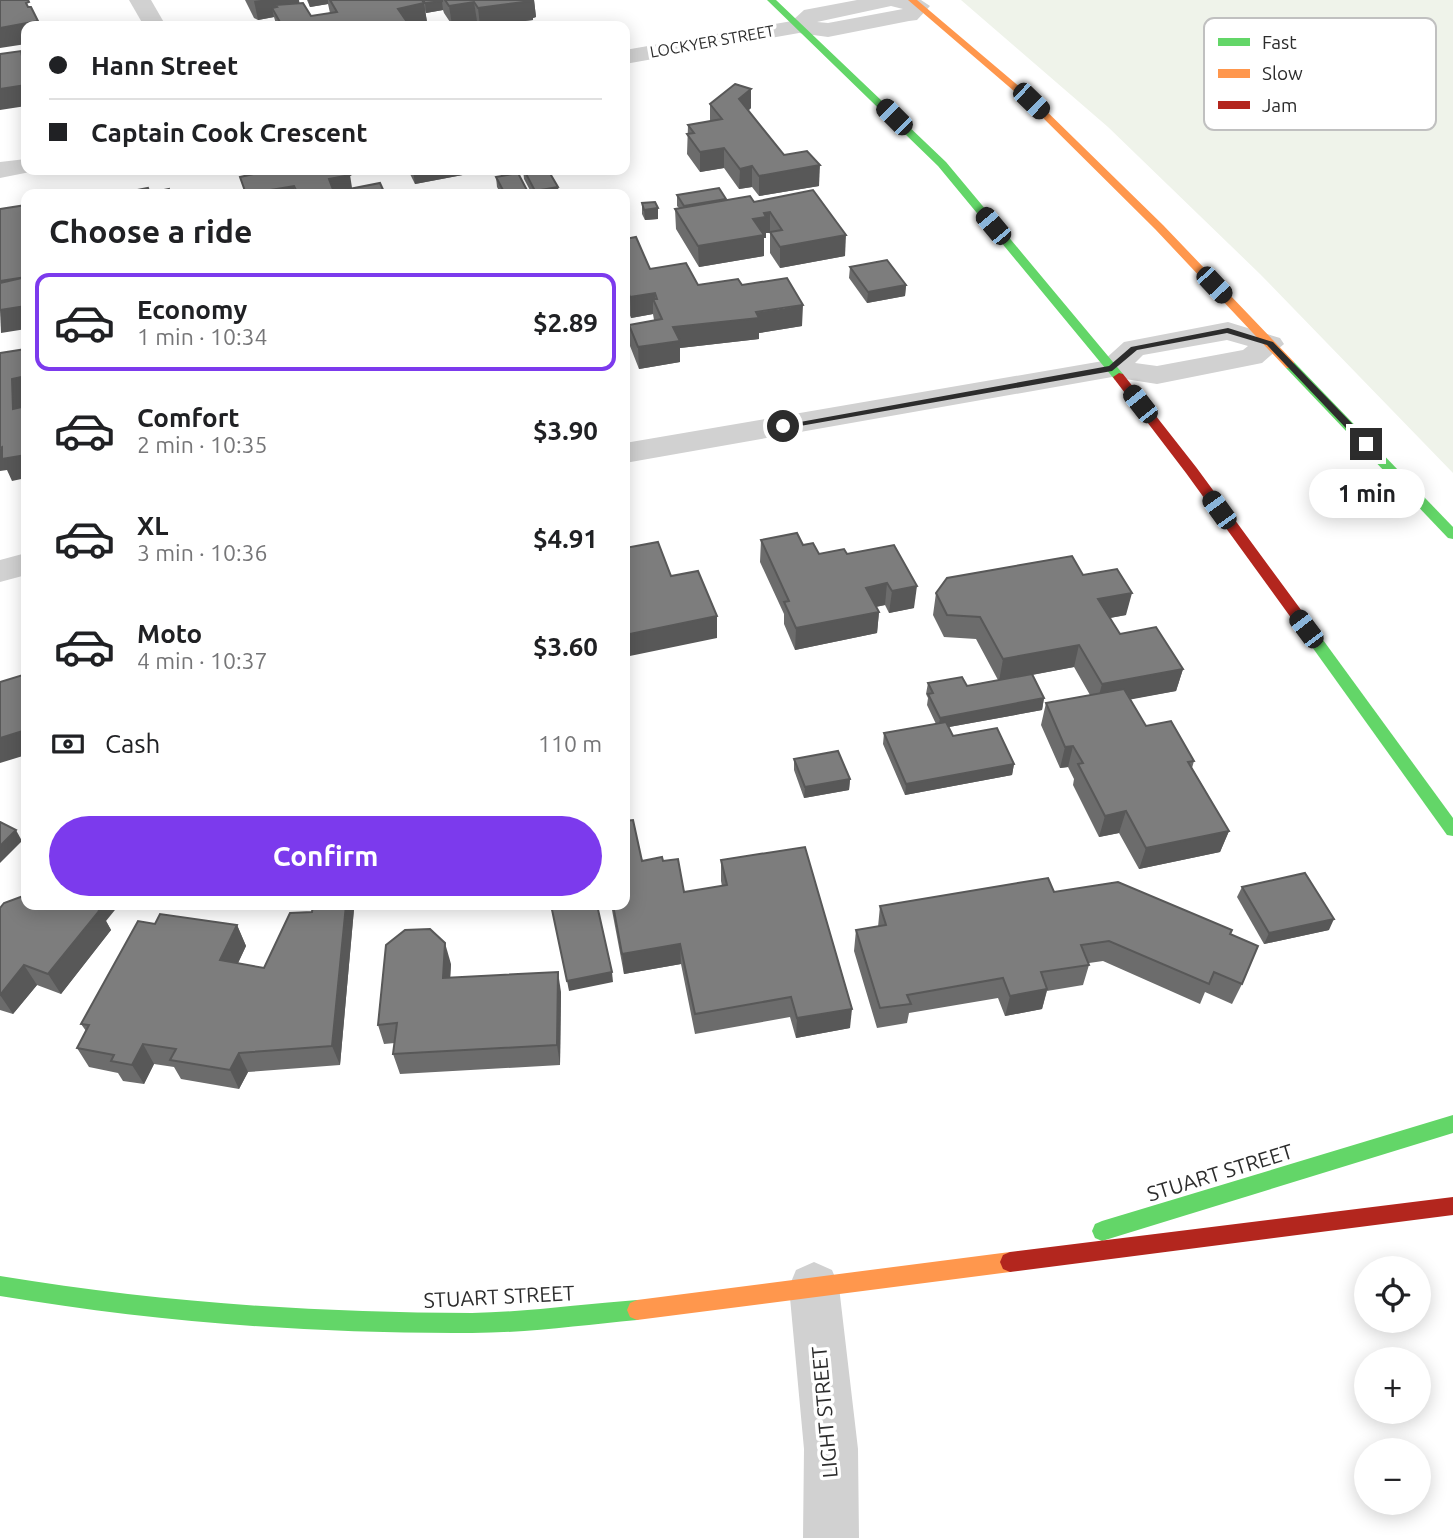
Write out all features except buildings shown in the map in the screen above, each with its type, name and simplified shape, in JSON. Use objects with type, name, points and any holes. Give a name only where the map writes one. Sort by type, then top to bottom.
[{"type":"main road","points":[[771,0],[942,164],[1112,368],[1191,470],[1453,830]]},
{"type":"main road","points":[[916,3],[1031,101],[1159,227],[1453,535]]},
{"type":"main road","name":"STUART STREET","points":[[999,1262],[1453,1124]]},
{"type":"main road","name":"STUART STREET","points":[[0,1286],[91,1301],[260,1318],[475,1323],[643,1309],[1453,1206]]},
{"type":"street","points":[[140,0],[152,21]]},
{"type":"street","name":"LOCKYER STREET","points":[[630,56],[799,26],[812,15],[891,0],[916,3]]},
{"type":"street","points":[[0,170],[21,167]]},
{"type":"street","points":[[630,452],[1112,368],[1135,348],[1228,331],[1270,344]]},
{"type":"street","points":[[0,571],[21,565]]},
{"type":"street","name":"LIGHT STREET","points":[[814,1287],[831,1449],[831,1538]]},
{"type":"shaded area","points":[[961,0],[1453,0],[1453,473],[1260,274],[1108,127]]},
{"type":"traffic: fast","points":[[771,0],[942,164],[1119,377]]},
{"type":"traffic: fast","points":[[1290,365],[1453,535]]},
{"type":"traffic: fast","points":[[1302,622],[1453,830]]},
{"type":"traffic: fast","points":[[1102,1231],[1453,1124]]},
{"type":"traffic: fast","points":[[0,1286],[91,1301],[260,1318],[475,1323],[637,1310]]},
{"type":"traffic: slow","points":[[912,0],[1031,101],[1159,227],[1290,365]]},
{"type":"traffic: slow","points":[[637,1310],[1010,1262]]},
{"type":"traffic: jam","points":[[1119,377],[1302,622]]},
{"type":"traffic: jam","points":[[1010,1262],[1453,1206]]},
{"type":"route","points":[[783,426],[1112,368],[1135,348],[1228,331],[1270,344],[1366,444]]}]
